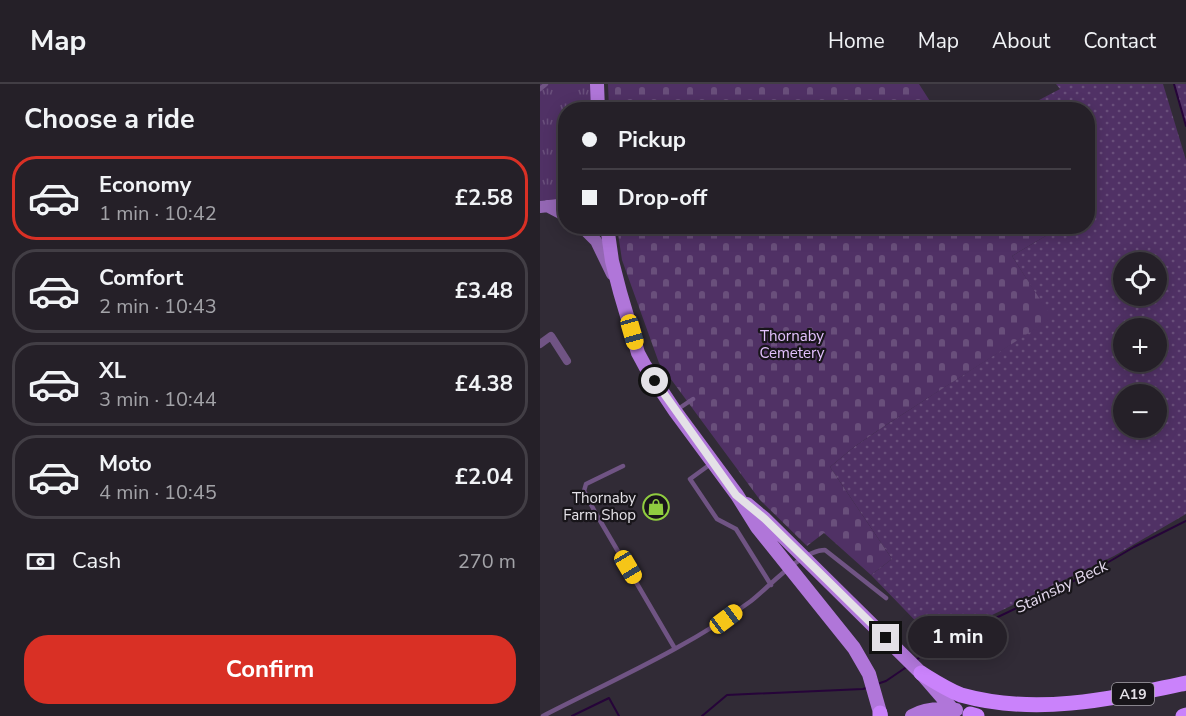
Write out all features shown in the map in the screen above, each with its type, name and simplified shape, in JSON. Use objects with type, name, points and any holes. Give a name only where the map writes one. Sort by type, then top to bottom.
[{"type":"highway","name":"A19","points":[[919,671],[960,695],[992,705],[1022,710],[1041,710],[1081,704],[1186,683]]},
{"type":"highway","name":"A19","points":[[1048,716],[1081,704]]},
{"type":"main road","points":[[597,84],[598,102]]},
{"type":"main road","points":[[608,234],[612,261],[638,353],[675,411],[757,527],[854,648],[868,674],[880,715]]},
{"type":"main road","points":[[736,495],[765,519],[900,652],[953,710]]},
{"type":"main road","points":[[912,716],[938,708],[973,715]]},
{"type":"street","points":[[544,207],[558,213]]},
{"type":"street","points":[[589,234],[596,241],[620,292]]},
{"type":"street","points":[[540,344],[551,336],[567,361]]},
{"type":"lane","points":[[540,89],[546,84]]},
{"type":"lane","points":[[675,411],[693,399]]},
{"type":"lane","points":[[712,463],[690,479],[717,519],[736,529],[771,585]]},
{"type":"lane","points":[[623,466],[586,484],[584,491],[674,647]]},
{"type":"lane","points":[[543,716],[726,619],[790,568],[818,550],[825,550],[886,598]]},
{"type":"green space","points":[[540,84],[591,84],[592,102],[558,102],[558,199],[540,201]]},
{"type":"green space","points":[[608,84],[919,84],[931,102],[609,102]]},
{"type":"green space","points":[[1056,84],[1163,84],[1186,160],[1186,514],[1114,556],[936,642],[871,575],[892,559],[830,467],[886,425],[1051,318],[1012,256],[1049,234],[1095,234],[1095,102],[1035,102],[1060,89]]},
{"type":"green space","points":[[1174,84],[1186,84],[1186,126]]},
{"type":"green space","name":"Thornaby Cemetery","points":[[618,234],[1049,234],[1012,256],[1052,318],[886,425],[830,467],[892,559],[871,575],[824,533],[807,546],[760,500],[659,363],[622,260]]},
{"type":"waterway","points":[[1174,84],[1186,126]]},
{"type":"waterway","name":"Stainsby Beck","points":[[915,661],[936,644],[958,636],[1090,573],[1134,547],[1186,521]]},
{"type":"waterway","name":"Stainsby Beck","points":[[877,684],[886,681],[908,666]]},
{"type":"waterway","name":"Stainsby Beck","points":[[702,716],[727,695],[869,687]]},
{"type":"waterway","name":"Stainsby Beck","points":[[572,716],[609,698],[619,716]]},
{"type":"place","name":"Thornaby Farm Shop","points":[[656,507]]},
{"type":"route","points":[[655,381],[736,495],[765,519],[886,638]]}]
